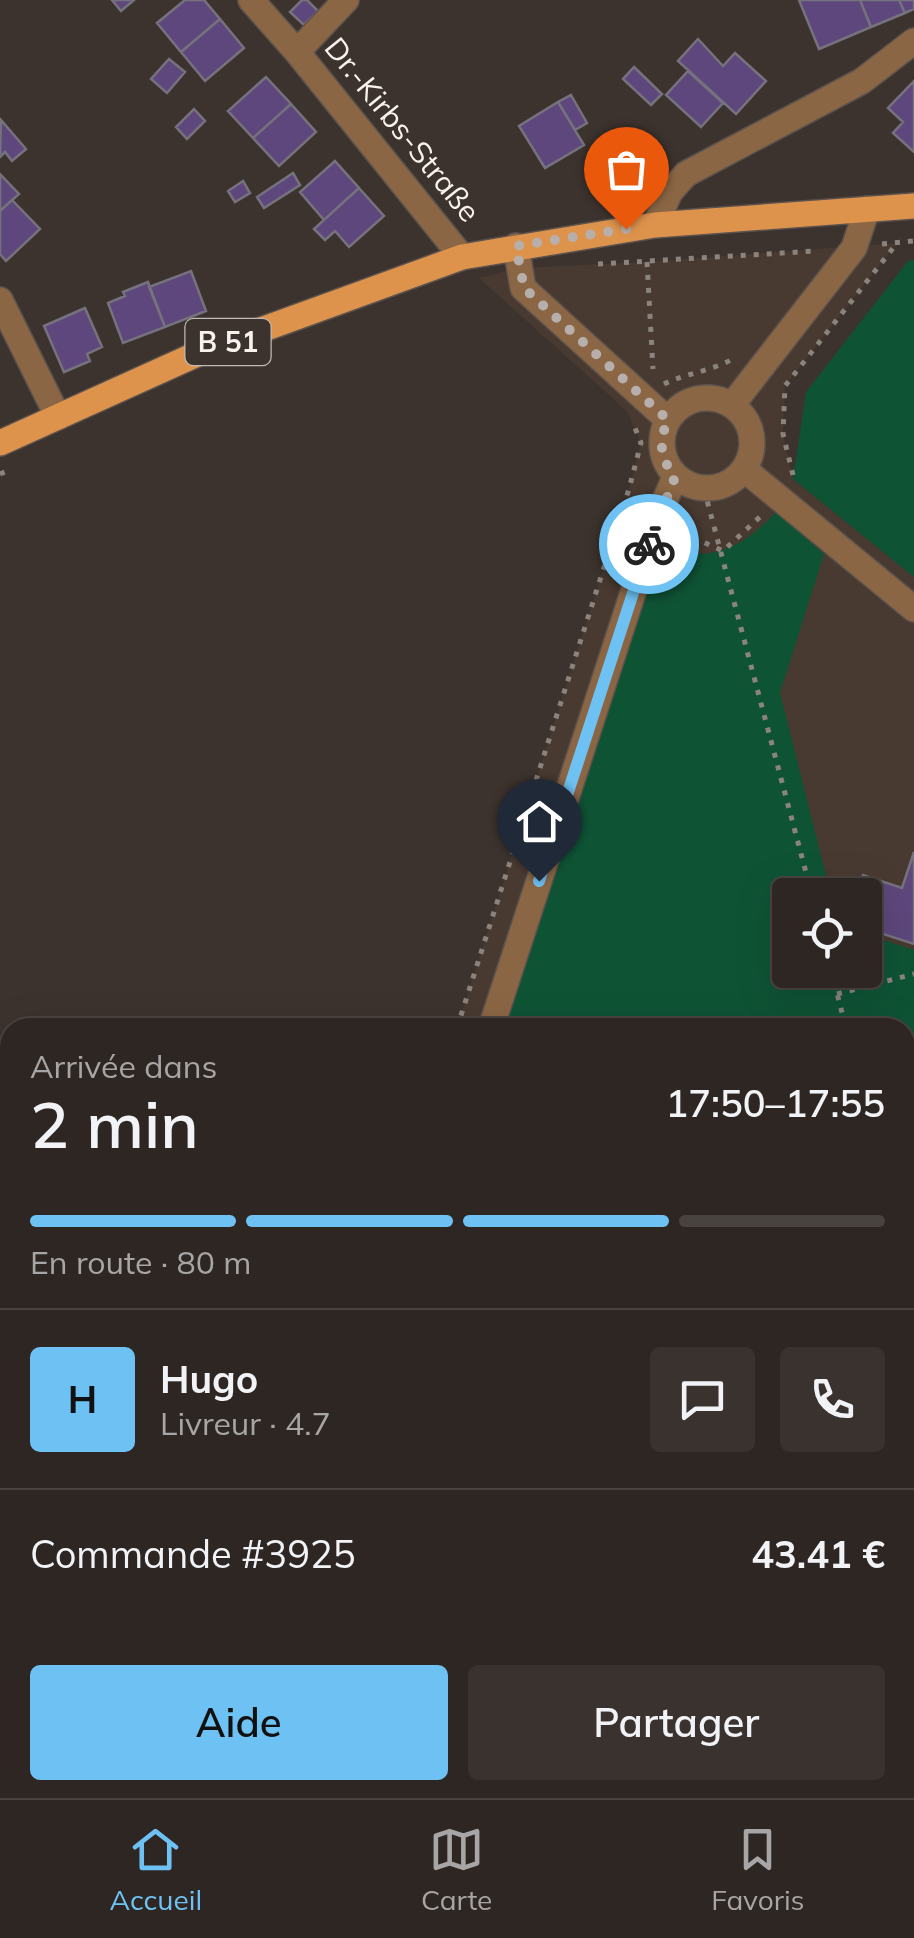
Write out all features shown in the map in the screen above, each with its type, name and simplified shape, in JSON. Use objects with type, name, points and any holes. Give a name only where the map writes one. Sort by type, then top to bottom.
[{"type":"main road","name":"B 51","points":[[0,443],[206,350],[462,257],[518,257],[654,224],[914,206]]},
{"type":"street","name":"Dr.-Kirbs-Straße","points":[[250,0],[297,52],[462,257]]},
{"type":"street","points":[[297,52],[346,0]]},
{"type":"street","points":[[654,224],[670,192],[686,174],[862,81],[914,40]]},
{"type":"street","points":[[732,406],[854,248],[867,209]]},
{"type":"street","points":[[518,257],[524,288],[668,420]]},
{"type":"street","points":[[0,300],[58,417]]},
{"type":"street","points":[[715,398],[732,406],[743,415],[752,442],[744,470],[727,484],[704,489],[675,477],[662,456],[661,443],[668,420],[680,406],[697,399],[715,398]]},
{"type":"street","points":[[744,470],[914,609]]},
{"type":"street","points":[[494,1018],[658,516],[675,477]]},
{"type":"path","points":[[793,479],[784,434],[785,386],[897,242],[914,242]]},
{"type":"path","points":[[587,264],[817,250],[806,265]]},
{"type":"path","points":[[647,262],[654,378],[662,384],[689,372],[715,368],[742,354]]},
{"type":"path","points":[[460,1018],[629,489],[641,442],[634,427]]},
{"type":"path","points":[[704,489],[808,878]]},
{"type":"path","points":[[723,551],[764,512]]},
{"type":"path","points":[[673,528],[723,551]]},
{"type":"path","points":[[838,994],[914,974]]},
{"type":"path","points":[[836,988],[844,1018]]},
{"type":"shaded area","points":[[897,243],[785,386],[783,434],[793,479],[914,577],[914,1018],[460,1018],[641,443],[627,411],[479,278],[520,268]]},
{"type":"green space","points":[[914,260],[914,577],[793,479],[806,392],[908,261]]},
{"type":"green space","points":[[776,512],[824,554],[780,693],[827,878],[772,878],[772,988],[882,988],[882,940],[914,950],[914,1018],[503,1018],[657,548],[708,553],[750,536]]},
{"type":"building","points":[[112,0],[134,0],[121,11]]},
{"type":"building","points":[[185,0],[204,0],[220,19],[181,52],[157,23]]},
{"type":"building","points":[[302,0],[318,11],[304,25],[290,12]]},
{"type":"building","points":[[799,0],[860,0],[871,27],[819,49]]},
{"type":"building","points":[[860,0],[899,0],[905,13],[871,27]]},
{"type":"building","points":[[899,0],[914,0],[914,9],[905,13]]},
{"type":"building","points":[[220,19],[244,48],[205,81],[181,52]]},
{"type":"building","points":[[698,39],[723,66],[735,53],[766,81],[736,114],[678,61]]},
{"type":"building","points":[[169,59],[185,72],[167,93],[151,79]]},
{"type":"building","points":[[634,67],[662,94],[651,105],[623,79]]},
{"type":"building","points":[[688,71],[723,103],[701,127],[666,95]]},
{"type":"building","points":[[266,77],[291,104],[253,138],[228,111]]},
{"type":"building","points":[[914,81],[914,152],[893,133],[903,122],[888,108]]},
{"type":"building","points":[[571,95],[587,123],[575,130],[558,102]]},
{"type":"building","points":[[558,102],[584,145],[545,168],[519,126]]},
{"type":"building","points":[[291,104],[316,132],[279,166],[253,138]]},
{"type":"building","points":[[194,109],[205,121],[187,139],[176,127]]},
{"type":"building","points":[[1,120],[26,149],[12,161],[5,152],[0,157]]},
{"type":"building","points":[[335,161],[359,188],[324,220],[300,192]]},
{"type":"building","points":[[293,173],[300,185],[264,208],[257,197]]},
{"type":"building","points":[[0,174],[19,194],[0,211]]},
{"type":"building","points":[[243,181],[250,193],[235,202],[228,191]]},
{"type":"building","points":[[359,188],[384,216],[349,247],[335,231],[325,240],[314,229]]},
{"type":"building","points":[[12,200],[40,229],[6,261],[0,254],[0,211]]},
{"type":"building","points":[[191,271],[206,311],[165,327],[149,287]]},
{"type":"building","points":[[148,282],[165,327],[123,343],[108,303]]},
{"type":"building","points":[[85,308],[102,347],[87,354],[90,361],[64,372],[44,326]]},
{"type":"building","points":[[914,852],[914,944],[882,934],[882,881],[902,888]]},
{"type":"way so far","points":[[626,229],[516,246],[524,288],[668,420],[663,431],[662,456],[675,477],[649,544]]},
{"type":"route","points":[[539,881],[649,544]]}]
